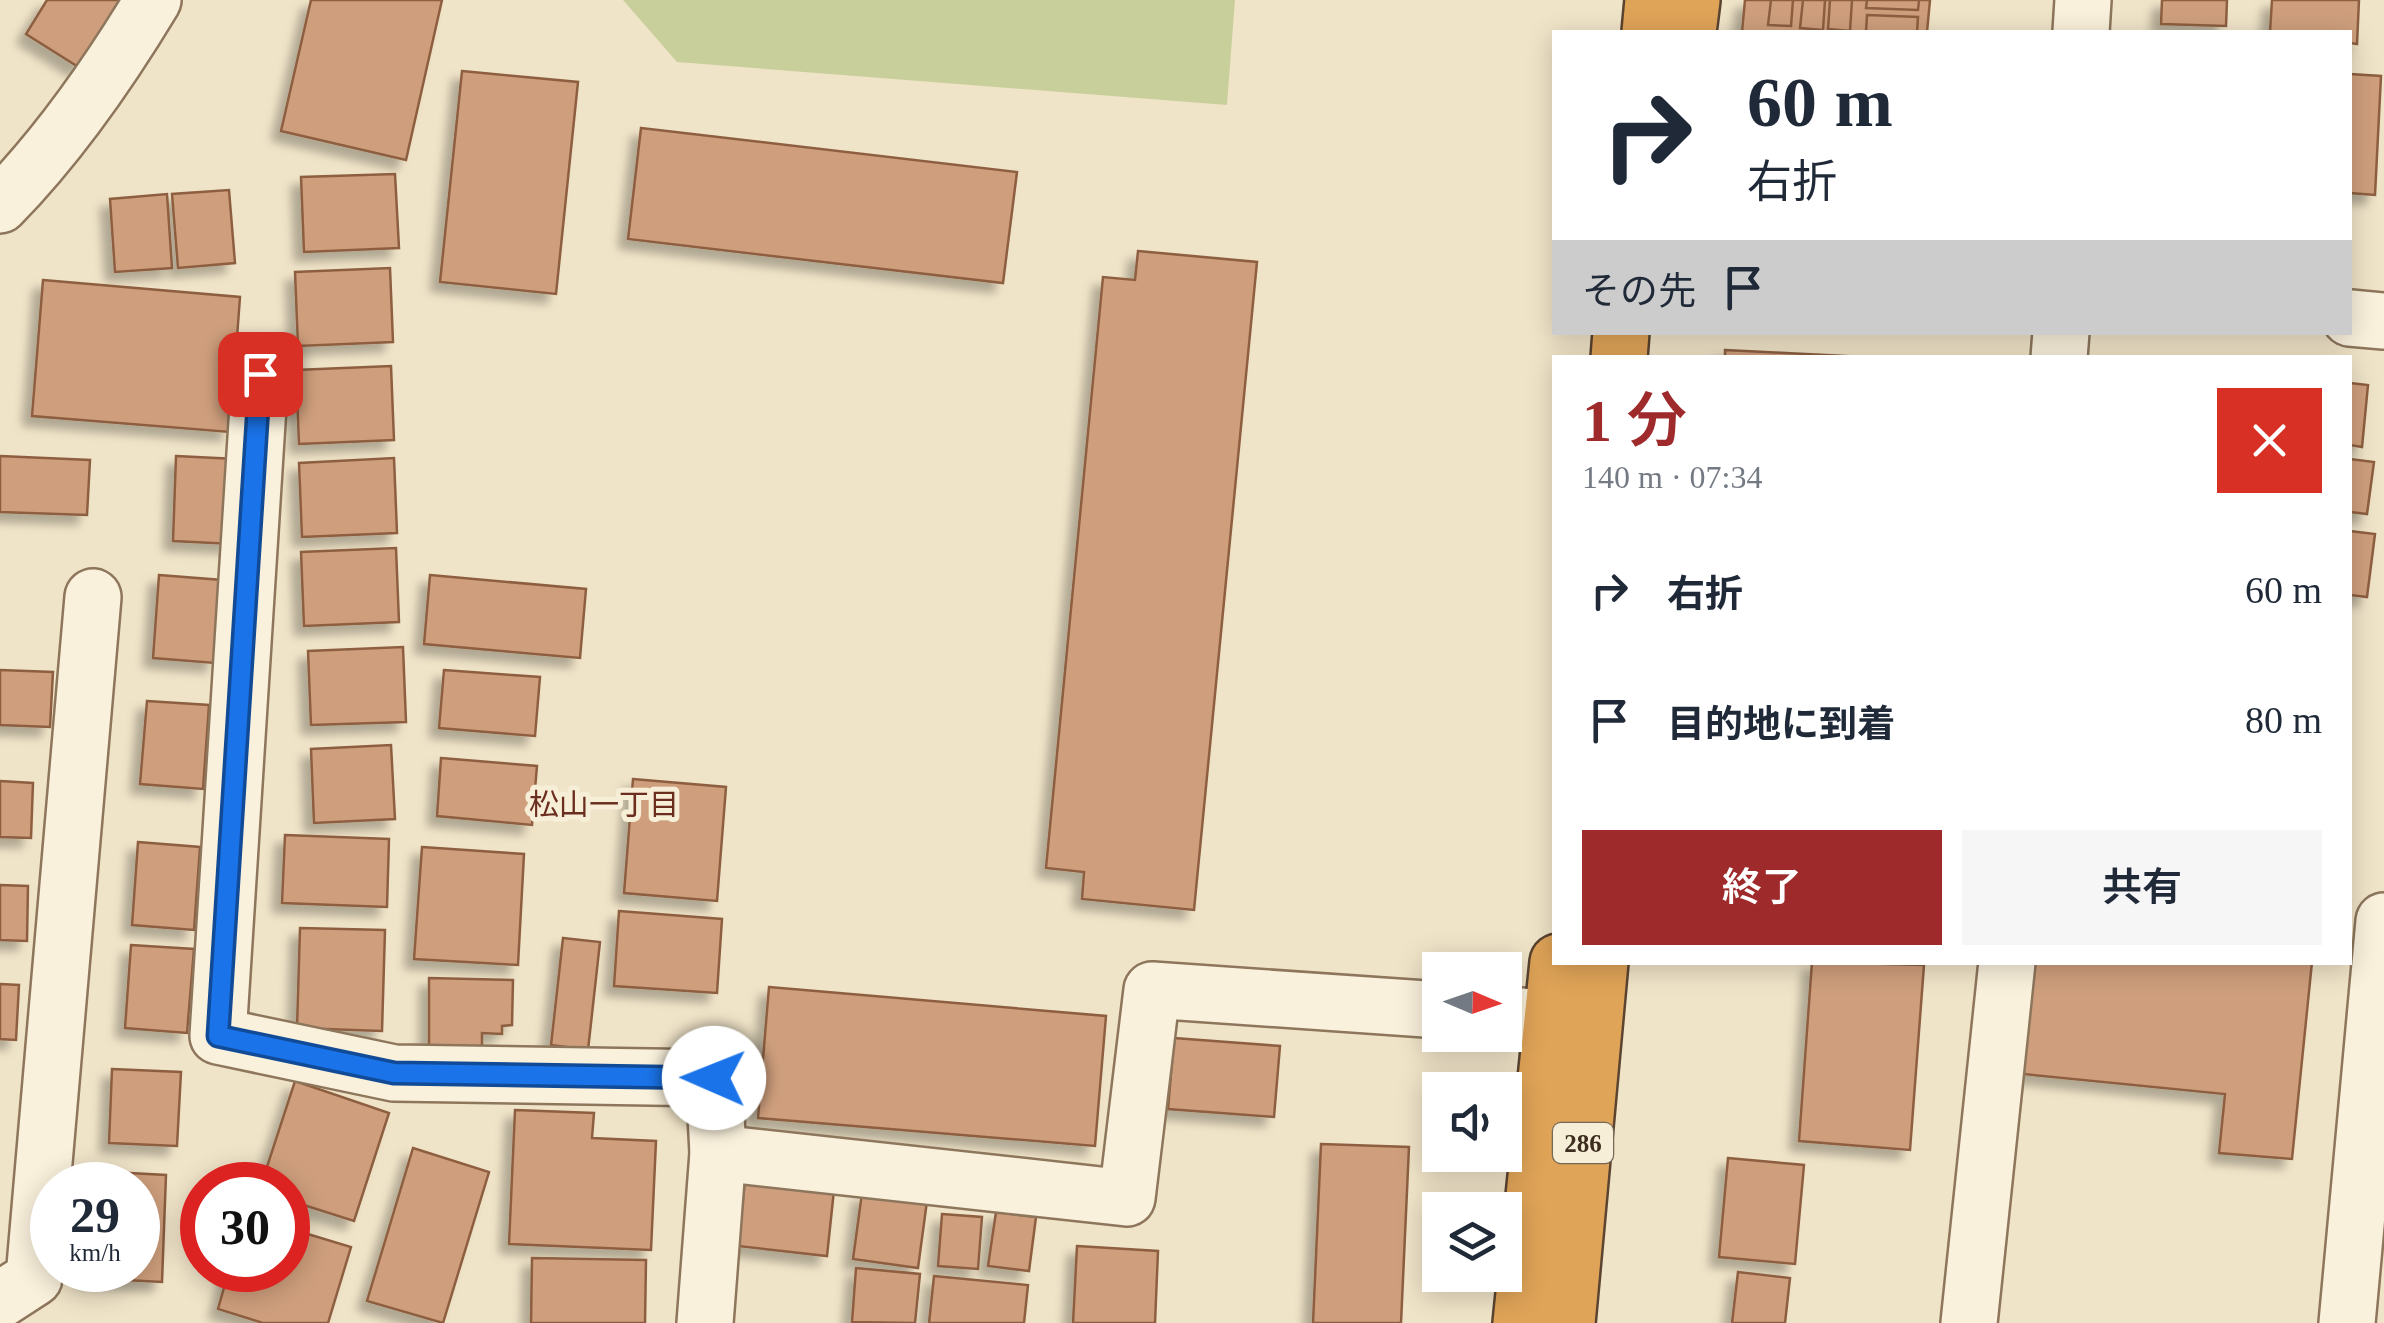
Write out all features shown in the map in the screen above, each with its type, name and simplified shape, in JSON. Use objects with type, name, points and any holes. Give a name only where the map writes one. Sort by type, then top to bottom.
[{"type":"highway","points":[[1650,30],[1652,0]]},
{"type":"highway","points":[[1688,30],[1692,0]]},
{"type":"highway","name":"286","points":[[1522,1323],[1529,1016],[1556,965]]},
{"type":"highway","name":"286","points":[[1566,1323],[1600,965]]},
{"type":"street","points":[[0,205],[33,172],[117,60],[153,0]]},
{"type":"street","points":[[2080,30],[2083,0]]},
{"type":"street","points":[[2352,318],[2384,320]]},
{"type":"street","points":[[260,374],[218,1036],[394,1073],[714,1078],[718,1153],[705,1323]]},
{"type":"street","points":[[0,1300],[34,1278],[92,598]]},
{"type":"street","points":[[2347,1323],[2384,921]]},
{"type":"street","points":[[1970,1323],[2007,965]]},
{"type":"street","points":[[718,1153],[1127,1198],[1152,990],[1422,1009]]},
{"type":"green space","points":[[623,0],[1235,0],[1227,105],[677,62]]},
{"type":"building","points":[[47,0],[122,0],[80,68],[26,34]]},
{"type":"building","points":[[311,0],[442,0],[406,160],[281,131]]},
{"type":"building","points":[[1745,0],[1930,0],[1927,30],[1742,30]]},
{"type":"building","points":[[1771,0],[1793,0],[1791,26],[1768,25]]},
{"type":"building","points":[[1803,0],[1825,0],[1823,30],[1800,28]]},
{"type":"building","points":[[1830,0],[1852,0],[1850,30],[1828,29]]},
{"type":"building","points":[[1867,0],[1919,0],[1918,10],[1866,8]]},
{"type":"building","points":[[2162,0],[2227,0],[2226,26],[2161,24]]},
{"type":"building","points":[[2272,0],[2359,0],[2357,44],[2352,43],[2352,30],[2270,30]]},
{"type":"building","points":[[1867,15],[1918,17],[1917,30],[1866,30]]},
{"type":"building","points":[[462,71],[578,82],[556,294],[440,282]]},
{"type":"building","points":[[2352,74],[2381,76],[2375,195],[2352,193]]},
{"type":"building","points":[[641,128],[1017,172],[1003,283],[628,239]]},
{"type":"building","points":[[395,174],[399,248],[304,252],[301,177]]},
{"type":"building","points":[[229,190],[235,263],[178,268],[172,194]]},
{"type":"building","points":[[167,194],[172,268],[115,272],[110,199]]},
{"type":"building","points":[[1138,251],[1257,262],[1194,910],[1082,899],[1084,872],[1046,868],[1103,277],[1135,280]]},
{"type":"building","points":[[390,268],[393,342],[298,346],[295,272]]},
{"type":"building","points":[[43,280],[240,297],[230,432],[32,416]]},
{"type":"building","points":[[1725,350],[1825,355],[1725,355]]},
{"type":"building","points":[[391,366],[394,440],[299,444],[296,370]]},
{"type":"building","points":[[2352,383],[2368,385],[2362,447],[2352,445]]},
{"type":"building","points":[[0,456],[90,460],[87,515],[0,512]]},
{"type":"building","points":[[176,456],[236,459],[233,544],[173,541]]},
{"type":"building","points":[[394,458],[397,533],[302,537],[299,463]]},
{"type":"building","points":[[2352,459],[2374,462],[2367,514],[2352,512]]},
{"type":"building","points":[[2352,531],[2375,534],[2367,597],[2352,595]]},
{"type":"building","points":[[396,548],[399,622],[304,626],[301,552]]},
{"type":"building","points":[[159,575],[222,580],[215,663],[153,658]]},
{"type":"building","points":[[430,575],[586,589],[580,658],[424,644]]},
{"type":"building","points":[[403,647],[406,722],[311,725],[308,651]]},
{"type":"building","points":[[0,670],[53,672],[50,727],[0,725]]},
{"type":"building","points":[[444,670],[540,677],[535,736],[439,728]]},
{"type":"building","points":[[147,701],[209,705],[203,789],[140,784]]},
{"type":"building","points":[[391,745],[395,819],[314,823],[311,749]]},
{"type":"building","points":[[441,758],[537,766],[532,825],[437,816]]},
{"type":"building","points":[[633,779],[726,787],[717,901],[624,893]]},
{"type":"building","points":[[0,781],[33,783],[31,838],[0,837]]},
{"type":"building","points":[[285,835],[389,839],[387,907],[282,903]]},
{"type":"building","points":[[138,842],[200,847],[194,930],[132,925]]},
{"type":"building","points":[[422,847],[524,854],[518,965],[414,959]]},
{"type":"building","points":[[0,885],[28,886],[27,941],[0,940]]},
{"type":"building","points":[[619,911],[722,919],[717,993],[614,986]]},
{"type":"building","points":[[300,928],[385,930],[382,1031],[297,1028]]},
{"type":"building","points":[[563,938],[600,942],[588,1050],[551,1045]]},
{"type":"building","points":[[131,945],[194,949],[187,1033],[125,1028]]},
{"type":"building","points":[[1812,965],[1924,965],[1910,1150],[1799,1141]]},
{"type":"building","points":[[2024,965],[2312,965],[2292,1159],[2219,1153],[2225,1094],[2013,1073]]},
{"type":"building","points":[[429,978],[513,980],[512,1025],[502,1026],[502,1034],[482,1033],[482,1051],[429,1050]]},
{"type":"building","points":[[0,984],[19,985],[16,1040],[0,1039]]},
{"type":"building","points":[[769,987],[1106,1016],[1095,1146],[758,1118]]},
{"type":"building","points":[[1174,1038],[1280,1046],[1274,1117],[1168,1109]]},
{"type":"building","points":[[112,1069],[181,1072],[177,1146],[109,1143]]},
{"type":"building","points":[[295,1081],[389,1113],[354,1221],[310,1207],[310,1162],[269,1162]]},
{"type":"building","points":[[515,1110],[594,1113],[592,1138],[656,1141],[651,1250],[509,1244]]},
{"type":"building","points":[[1321,1144],[1409,1147],[1401,1323],[1313,1323]]},
{"type":"building","points":[[413,1148],[489,1172],[443,1323],[367,1301]]},
{"type":"building","points":[[1728,1158],[1804,1165],[1795,1264],[1719,1257]]},
{"type":"building","points":[[160,1175],[166,1175],[160,1282]]},
{"type":"building","points":[[745,1180],[834,1190],[827,1256],[738,1246]]},
{"type":"building","points":[[862,1193],[927,1201],[918,1268],[853,1259]]},
{"type":"building","points":[[996,1212],[1036,1217],[1029,1271],[988,1266]]},
{"type":"building","points":[[942,1214],[982,1217],[978,1269],[938,1266]]},
{"type":"building","points":[[310,1235],[351,1247],[328,1323],[263,1323],[218,1309],[223,1292],[310,1292]]},
{"type":"building","points":[[1077,1246],[1158,1251],[1155,1323],[1073,1323]]},
{"type":"building","points":[[532,1258],[646,1260],[645,1323],[531,1323]]},
{"type":"building","points":[[856,1268],[920,1274],[915,1323],[852,1322]]},
{"type":"building","points":[[1738,1272],[1790,1278],[1785,1323],[1732,1323]]},
{"type":"building","points":[[934,1276],[1028,1285],[1024,1323],[929,1323]]},
{"type":"district","name":"松山一丁目","points":[[604,804]]},
{"type":"route","points":[[260,374],[218,1036],[394,1073],[714,1078]]}]
